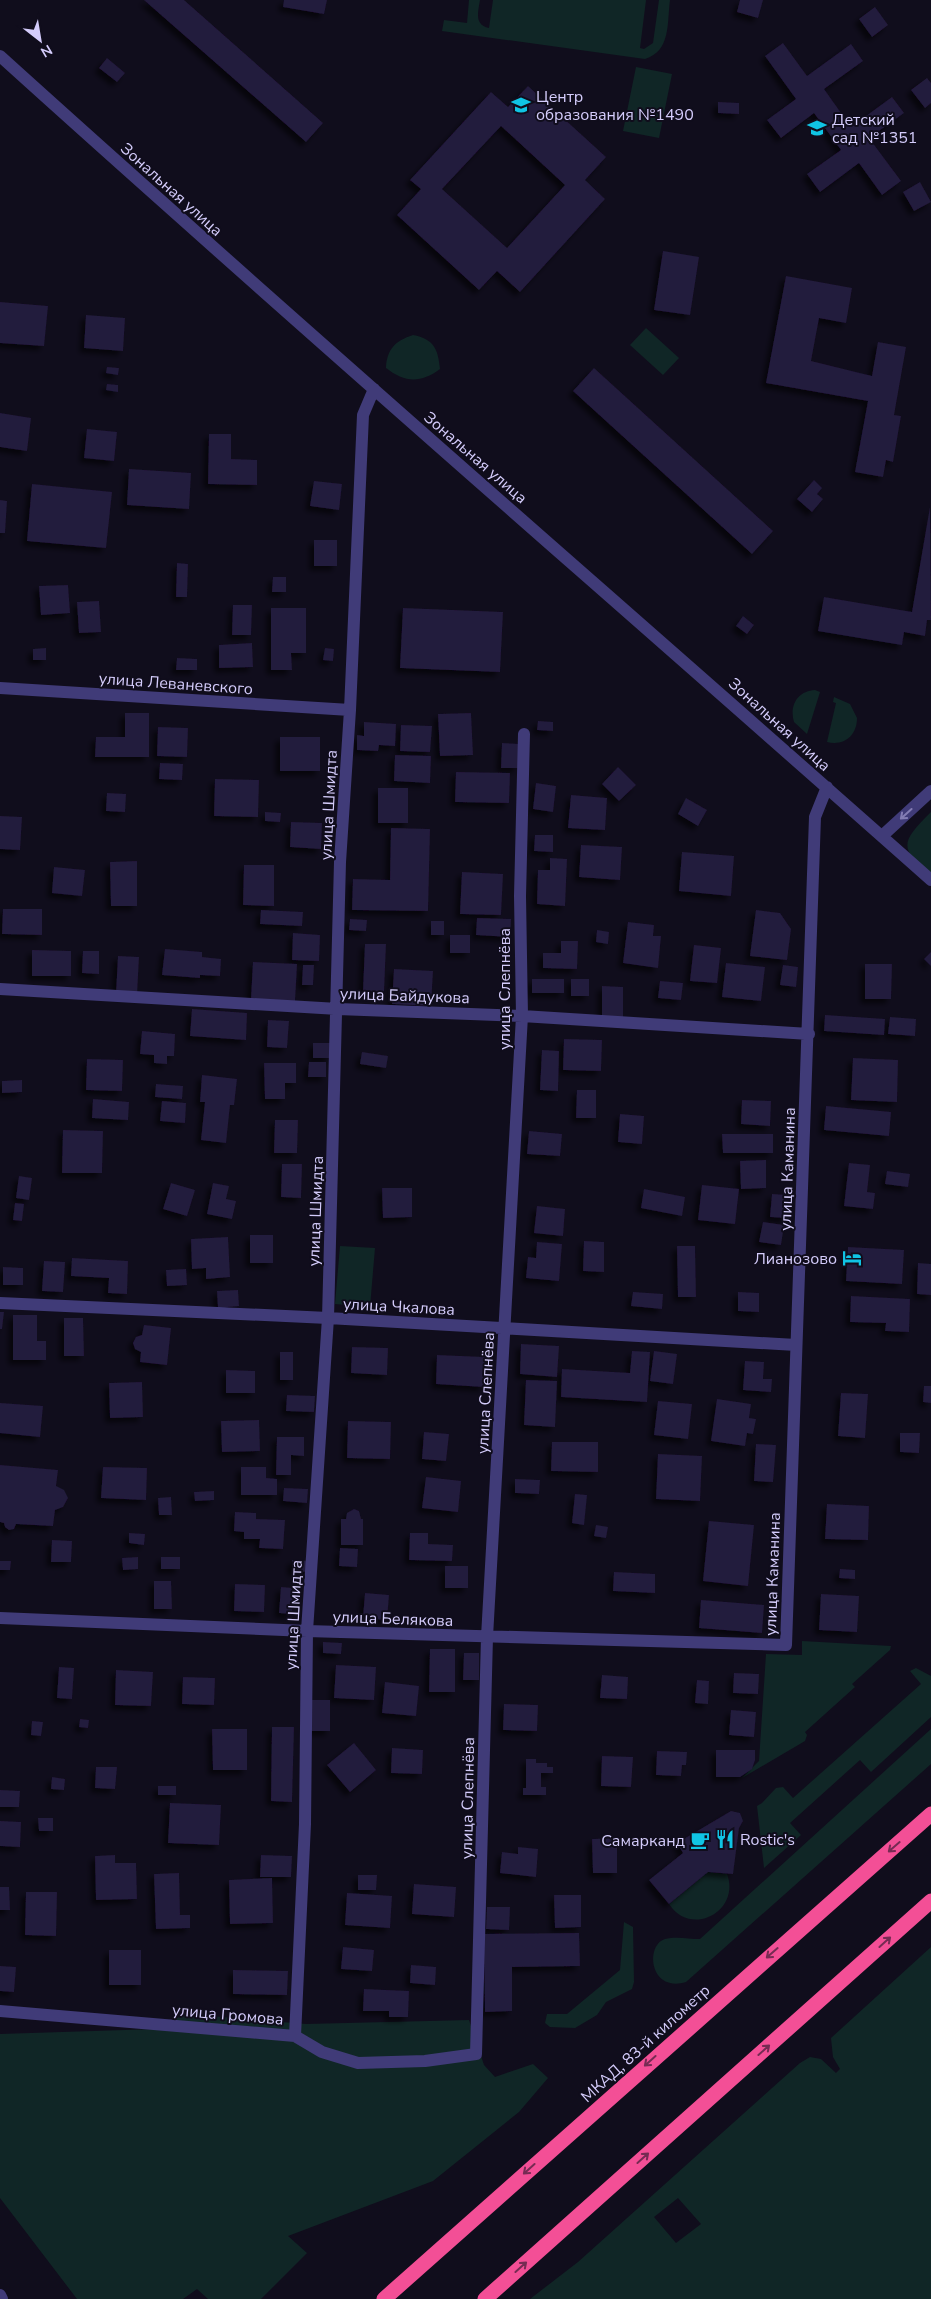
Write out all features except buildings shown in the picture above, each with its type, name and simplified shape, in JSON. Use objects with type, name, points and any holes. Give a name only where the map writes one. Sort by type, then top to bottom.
[{"type":"highway","name":"МКАД, 83-й километр","points":[[384,2299],[931,1814]]},
{"type":"highway","points":[[485,2299],[931,1901]]},
{"type":"street","name":"Зональная улица","points":[[0,56],[213,248],[931,880]]},
{"type":"street","name":"улица Шмидта","points":[[295,2036],[305,1824],[307,1631],[328,1318],[338,1009],[340,862],[350,710],[362,415],[374,389]]},
{"type":"street","name":"улица Леваневского","points":[[0,688],[350,710]]},
{"type":"street","name":"улица Слепнёва","points":[[476,2054],[487,1637],[522,1016],[520,896],[524,734]]},
{"type":"street","name":"улица Каманина","points":[[786,1645],[809,1034],[815,817],[827,787]]},
{"type":"street","points":[[882,836],[931,791]]},
{"type":"street","name":"улица Байдукова","points":[[0,989],[338,1009],[522,1016],[809,1034]]},
{"type":"street","name":"улица Чкалова","points":[[0,1303],[328,1318],[796,1345]]},
{"type":"street","name":"улица Белякова","points":[[0,1618],[307,1631],[786,1645]]},
{"type":"street","name":"улица Громова","points":[[0,2011],[295,2036],[322,2052],[358,2063],[425,2061],[476,2054]]},
{"type":"street","points":[[0,2295],[2,2299]]},
{"type":"green space","points":[[469,0],[480,0],[479,21],[489,28],[493,0],[646,0],[640,48],[644,49],[653,43],[659,0],[670,0],[668,27],[664,43],[659,50],[645,59],[442,31],[444,20],[467,23]]},
{"type":"green space","points":[[636,67],[672,74],[659,138],[623,131]]},
{"type":"green space","points":[[646,328],[679,358],[663,375],[630,345]]},
{"type":"green space","points":[[413,335],[426,339],[434,346],[440,369],[433,374],[419,379],[399,376],[386,368],[388,356],[393,347],[401,340]]},
{"type":"green space","points":[[815,690],[820,692],[807,734],[794,722],[793,710],[796,700],[800,696]]},
{"type":"green space","points":[[834,697],[850,704],[857,718],[852,735],[844,741],[833,743],[827,742],[836,703],[833,702]]},
{"type":"green space","points":[[931,812],[931,878],[913,859],[907,845],[913,831]]},
{"type":"green space","points":[[340,1246],[375,1248],[370,1307],[335,1304]]},
{"type":"green space","points":[[802,1641],[891,1646],[890,1650],[852,1684],[855,1687],[805,1732],[807,1735],[805,1741],[742,1778],[759,1761],[766,1654],[802,1655]]},
{"type":"green space","points":[[916,1668],[931,1676],[931,1717],[871,1772],[860,1760],[790,1823],[801,1835],[764,1868],[757,1806],[776,1788],[783,1787],[793,1798],[921,1684],[910,1671]]},
{"type":"green space","points":[[931,1729],[931,1764],[686,1982],[674,1984],[664,1981],[658,1975],[654,1967],[653,1958],[659,1943],[669,1938],[700,1939]]},
{"type":"green space","points":[[708,1872],[727,1874],[729,1887],[727,1899],[721,1909],[711,1916],[701,1919],[689,1919],[678,1914],[669,1904]]},
{"type":"green space","points":[[624,1922],[633,1927],[634,1982],[632,1989],[606,2002],[597,2015],[575,2028],[550,2027],[545,2023],[547,2014],[567,2014],[620,1970]]},
{"type":"green space","points":[[931,1947],[931,2299],[530,2299],[578,2262],[800,2063],[810,2057],[821,2059],[836,2073],[840,2069],[833,2057],[831,2038]],"holes":[[[678,2198],[701,2224],[676,2243],[654,2217]]]},
{"type":"green space","points":[[185,2014],[306,2024],[469,2020],[484,2065],[495,2077],[533,2064],[548,2078],[519,2112],[433,2181],[288,2236],[307,2253],[261,2299],[208,2299],[197,2289],[183,2299],[77,2299],[0,2198],[0,2034],[156,2029]]},
{"type":"place","name":"Центр образования №1490","points":[[521,105]]},
{"type":"place","name":"Детский сад №1351","points":[[817,128]]},
{"type":"place","name":"Лианозово","points":[[852,1258]]},
{"type":"place","name":"Rostic's","points":[[725,1839]]},
{"type":"place","name":"Самарканд","points":[[700,1840]]}]
